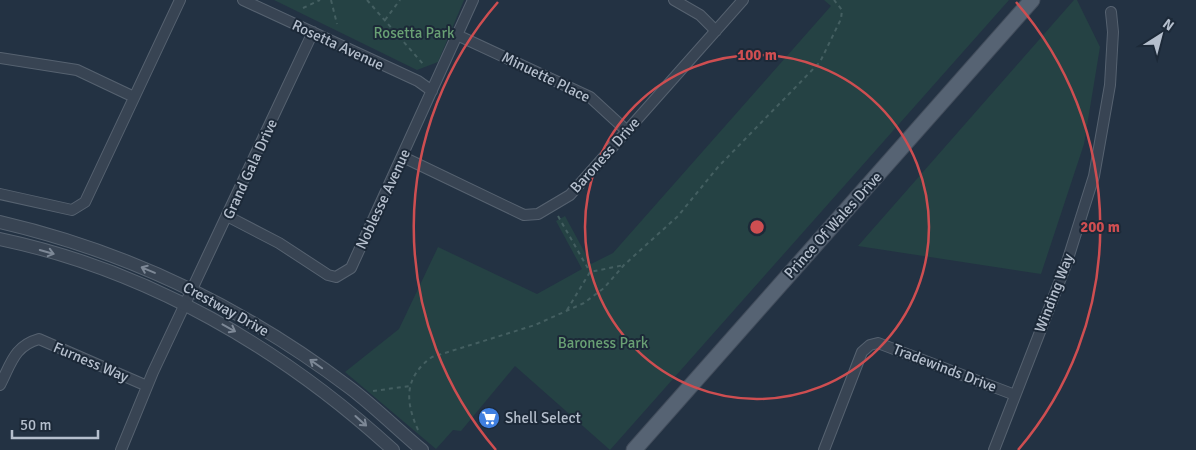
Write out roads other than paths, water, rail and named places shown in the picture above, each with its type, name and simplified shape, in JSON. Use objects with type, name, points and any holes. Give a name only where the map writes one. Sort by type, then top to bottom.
[{"type":"main road","name":"Prince Of Wales Drive","points":[[634,450],[1032,0]]},
{"type":"street","points":[[0,194],[72,210],[84,202],[180,0]]},
{"type":"street","name":"Rosetta Avenue","points":[[243,0],[418,81],[432,91]]},
{"type":"street","name":"Noblesse Avenue","points":[[227,216],[279,243],[328,275],[336,277],[351,268],[473,0]]},
{"type":"street","points":[[674,0],[700,15],[716,31]]},
{"type":"street","name":"Baroness Drive","points":[[403,157],[524,215],[538,214],[570,195],[743,0]]},
{"type":"street","name":"Winding Way","points":[[994,450],[1066,265],[1094,176],[1110,86],[1113,41],[1111,12]]},
{"type":"street","name":"Grand Gala Drive","points":[[121,450],[147,386],[313,32]]},
{"type":"street","name":"Minuette Place","points":[[457,35],[590,97],[627,131]]},
{"type":"street","points":[[0,58],[62,66],[77,70],[134,97]]},
{"type":"street","name":"Crestway Drive","points":[[0,222],[36,230],[111,254],[193,289],[254,323],[304,355],[352,389],[422,450]]},
{"type":"street","name":"Crestway Drive","points":[[0,239],[111,272],[186,305],[242,336],[320,388],[393,450]]},
{"type":"street","name":"Furness Way","points":[[0,385],[18,349],[26,343],[39,339],[147,386]]},
{"type":"street","name":"Tradewinds Drive","points":[[824,450],[862,352],[870,345],[878,342],[1015,395]]},
{"type":"place","name":"Shell Select","points":[[489,418]]},
{"type":"park label","name":"Rosetta Park","points":[[414,33]]},
{"type":"park label","name":"Baroness Park","points":[[603,343]]}]
